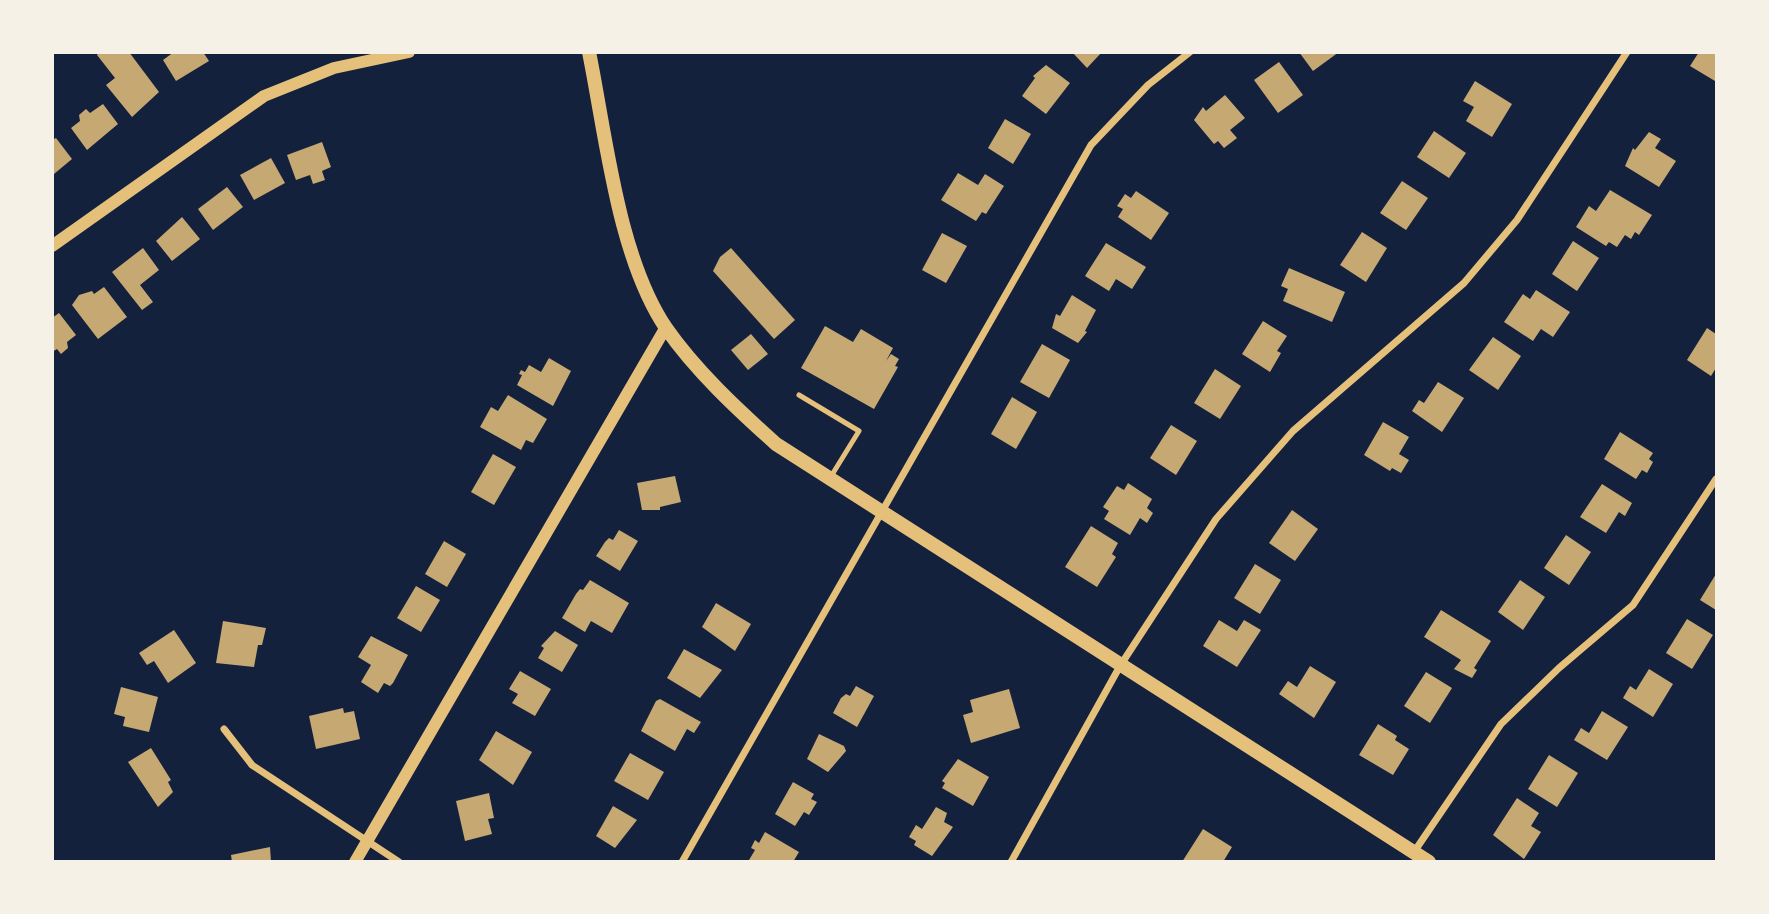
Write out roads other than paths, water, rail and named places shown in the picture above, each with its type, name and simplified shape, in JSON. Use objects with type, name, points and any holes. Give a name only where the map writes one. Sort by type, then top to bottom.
[{"type":"main road","points":[[589,52],[628,249],[666,327],[735,407],[776,443],[1429,862]]},
{"type":"street","points":[[52,246],[264,96],[334,68],[409,52]]},
{"type":"street","points":[[682,862],[1091,145],[1148,85],[1190,52]]},
{"type":"street","points":[[1011,862],[1120,666],[1216,519],[1293,431],[1464,283],[1517,220],[1627,52]]},
{"type":"street","points":[[355,862],[666,327]]},
{"type":"street","points":[[1414,852],[1501,724],[1559,668],[1633,605],[1717,479]]},
{"type":"street","points":[[224,729],[252,765],[399,862]]},
{"type":"lane","points":[[799,395],[859,431],[830,478]]}]
